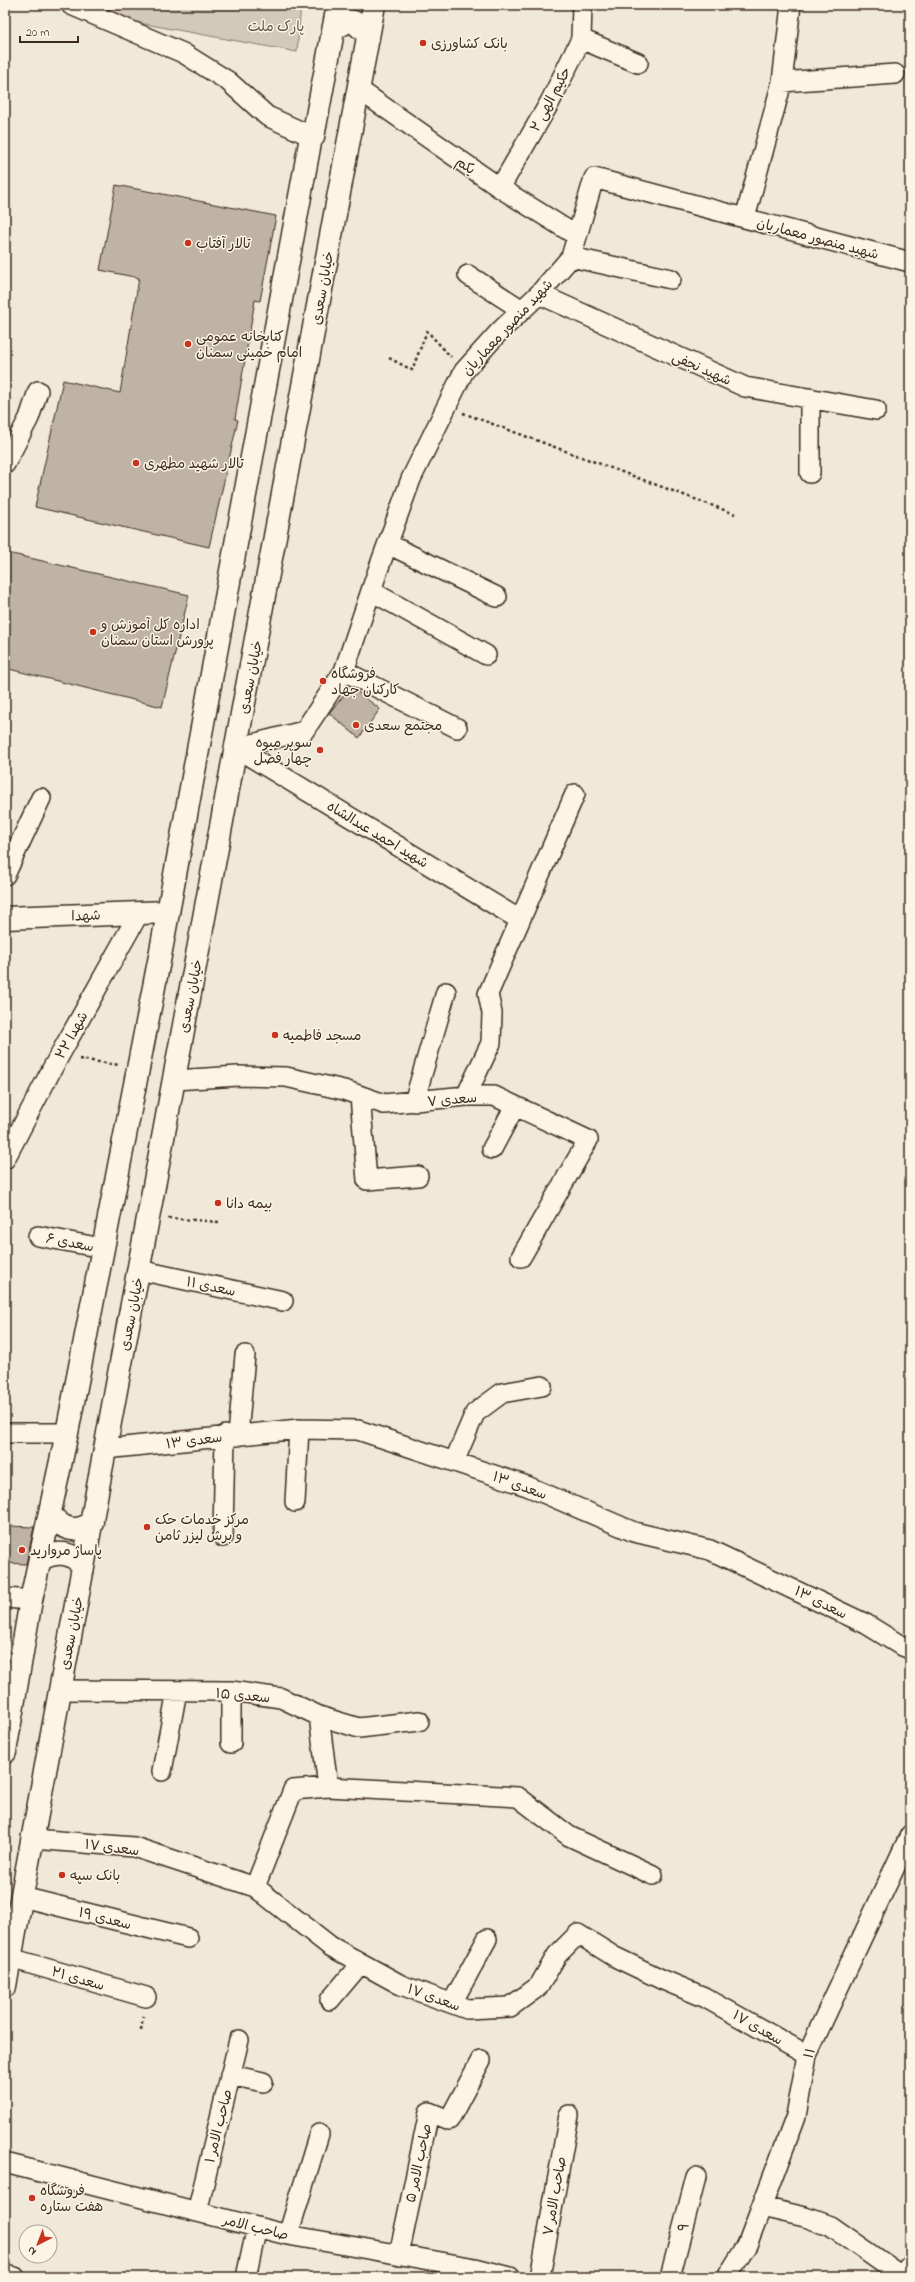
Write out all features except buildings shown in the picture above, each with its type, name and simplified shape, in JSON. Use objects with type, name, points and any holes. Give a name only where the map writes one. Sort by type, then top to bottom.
[{"type":"main road","points":[[5,1752],[10,1692],[50,1514],[168,912],[310,136],[313,136],[338,5]]},
{"type":"main road","name":"خیابان سعدی","points":[[5,1986],[374,5]]},
{"type":"main road","points":[[334,29],[348,21],[354,22],[368,34]]},
{"type":"main road","name":"شهدا","points":[[5,918],[168,912]]},
{"type":"main road","points":[[50,1514],[63,1528],[70,1530],[85,1527],[92,1522]]},
{"type":"main road","points":[[40,1559],[55,1553],[63,1553],[70,1555],[83,1566]]},
{"type":"street","points":[[71,5],[183,53],[228,81],[267,116],[313,136]]},
{"type":"street","name":"حکیم الهی ۲","points":[[500,188],[550,102],[581,39],[582,5]]},
{"type":"street","points":[[745,218],[782,82],[791,5]]},
{"type":"street","points":[[581,39],[638,63]]},
{"type":"street","points":[[782,82],[895,74]]},
{"type":"street","name":"یکم","points":[[358,88],[500,188],[577,236]]},
{"type":"street","name":"شهید منصور معماریان","points":[[236,748],[304,731],[344,671],[411,479],[446,406],[464,371],[539,294],[571,257],[594,178],[910,262]]},
{"type":"street","points":[[571,257],[671,279]]},
{"type":"street","points":[[468,275],[522,310]]},
{"type":"street","name":"شهید نجفی","points":[[539,294],[745,387],[876,410]]},
{"type":"street","points":[[5,464],[29,418],[38,391]]},
{"type":"street","points":[[810,398],[810,473]]},
{"type":"street","points":[[388,544],[497,597]]},
{"type":"street","points":[[371,591],[486,655]]},
{"type":"street","points":[[344,671],[457,728]]},
{"type":"street","name":"شهید احمد عبدالشاه","points":[[236,748],[520,920]]},
{"type":"street","points":[[466,1096],[490,1043],[492,1013],[488,994],[575,794]]},
{"type":"street","points":[[5,875],[41,798]]},
{"type":"street","name":"شهدا ۲۲","points":[[5,1159],[59,1056],[139,913]]},
{"type":"street","points":[[414,1102],[446,992]]},
{"type":"street","name":"سعدی ۷","points":[[174,1080],[238,1076],[286,1077],[360,1096],[384,1104],[466,1096],[494,1096],[588,1140],[521,1257]]},
{"type":"street","points":[[360,1096],[367,1180],[418,1176]]},
{"type":"street","points":[[492,1149],[515,1106]]},
{"type":"street","name":"سعدی ۶","points":[[38,1236],[102,1248]]},
{"type":"street","name":"سعدی ۱۱","points":[[139,1270],[283,1301]]},
{"type":"street","points":[[223,1537],[232,1436],[245,1355]]},
{"type":"street","points":[[454,1462],[475,1413],[502,1393],[542,1386]]},
{"type":"street","points":[[295,1502],[299,1429]]},
{"type":"street","name":"سعدی ۱۳","points":[[105,1449],[299,1429],[358,1430],[527,1486],[634,1532],[710,1550],[866,1624],[900,1646],[910,1649]]},
{"type":"street","points":[[5,1433],[66,1433]]},
{"type":"street","points":[[5,1598],[31,1600]]},
{"type":"street","name":"سعدی ۱۵","points":[[60,1690],[231,1691],[281,1698],[319,1716],[359,1728],[419,1721]]},
{"type":"street","points":[[162,1771],[177,1691]]},
{"type":"street","points":[[231,1691],[231,1743]]},
{"type":"street","points":[[319,1716],[328,1787]]},
{"type":"street","points":[[255,1887],[293,1790],[328,1787],[518,1797],[569,1836],[652,1875]]},
{"type":"street","name":"۱۱","points":[[727,2277],[748,2245],[796,2116],[807,2055],[910,1835]]},
{"type":"street","name":"سعدی ۱۷","points":[[33,1838],[134,1847],[255,1887],[330,1946],[401,1985],[467,2009],[510,2008],[539,1986],[557,1955],[578,1934],[615,1957],[661,1979],[704,1997],[807,2055]]},
{"type":"street","name":"سعدی ۱۹","points":[[22,1897],[188,1938]]},
{"type":"street","points":[[452,2004],[487,1939]]},
{"type":"street","name":"سعدی ۲۱","points":[[10,1958],[146,1997]]},
{"type":"street","points":[[330,2000],[361,1963]]},
{"type":"street","name":"صاحب الامر ۱","points":[[197,2212],[239,2040]]},
{"type":"street","name":"صاحب الامر ۵","points":[[399,2255],[429,2112],[449,2120],[481,2060]]},
{"type":"street","points":[[230,2075],[263,2082]]},
{"type":"street","name":"صاحب الامر ۷","points":[[540,2277],[569,2115]]},
{"type":"street","points":[[288,2235],[319,2134]]},
{"type":"street","name":"صاحب الامر","points":[[5,2163],[288,2235],[399,2255],[476,2273],[510,2277]]},
{"type":"street","name":"۹","points":[[670,2277],[696,2178]]},
{"type":"street","points":[[762,2207],[805,2217],[830,2226],[897,2273],[906,2271],[910,2265]]},
{"type":"street","points":[[246,2277],[258,2227]]},
{"type":"street","points":[[5,2275],[15,2277]]},
{"type":"path","points":[[389,358],[412,370],[426,331],[464,371]]},
{"type":"path","points":[[446,406],[735,514]]},
{"type":"path","points":[[59,1056],[137,1068]]},
{"type":"path","points":[[149,1216],[219,1222]]},
{"type":"green space","name":"پارک ملت","points":[[73,5],[301,5],[297,52],[74,11]]},
{"type":"place","name":"بانک کشاورزی","points":[[423,43]]},
{"type":"place","name":"تالار آفتاب","points":[[188,243]]},
{"type":"place","name":"کتابخانه عمومی امام خمینی سمنان","points":[[188,344]]},
{"type":"place","name":"تالار شهید مطهری","points":[[136,463]]},
{"type":"place","name":"اداره کل آموزش و پرورش استان سمنان","points":[[93,632]]},
{"type":"place","name":"فروشگاه کارکنان جهاد","points":[[323,681]]},
{"type":"place","name":"مجتمع سعدی","points":[[356,725]]},
{"type":"place","name":"سوپر میوه چهار فصل","points":[[320,750]]},
{"type":"place","name":"مسجد فاطمیه","points":[[275,1035]]},
{"type":"place","name":"بیمه دانا","points":[[218,1203]]},
{"type":"place","name":"مرکز خدمات حک و برش لیزر ثامن","points":[[147,1527]]},
{"type":"place","name":"پاساژ مروارید","points":[[22,1550]]},
{"type":"place","name":"بانک سپه","points":[[62,1875]]},
{"type":"place","name":"فروشگاه هفت ستاره","points":[[32,2198]]}]
